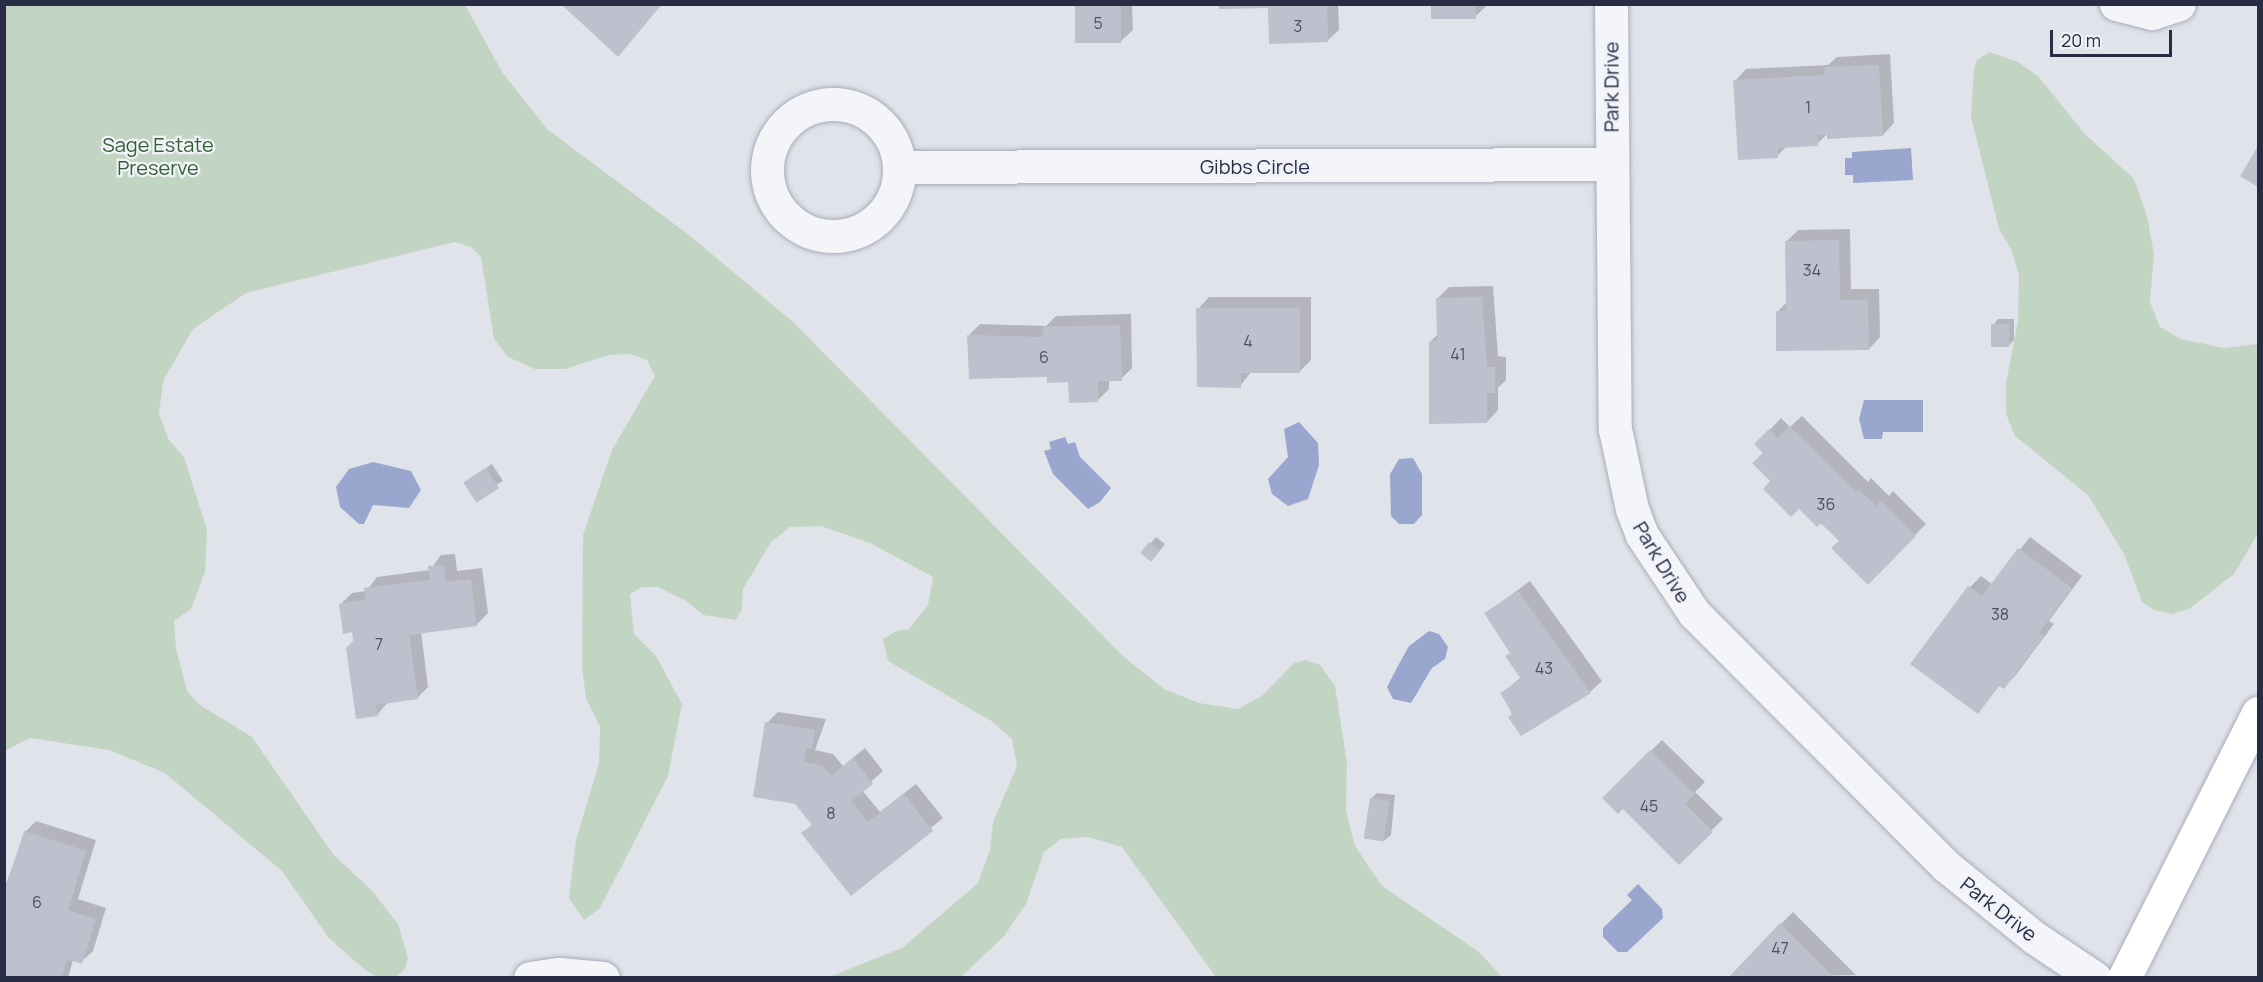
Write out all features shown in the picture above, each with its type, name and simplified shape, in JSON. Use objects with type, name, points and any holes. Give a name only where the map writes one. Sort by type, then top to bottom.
[{"type":"main road","points":[[2124,978],[2259,713]]},
{"type":"street","name":"Park Drive","points":[[1611,4],[1615,429],[1632,509],[1657,561],[1694,613],[1946,866],[2035,938],[2095,978]]},
{"type":"street","points":[[2116,4],[2152,13],[2179,4]]},
{"type":"street","points":[[830,104],[855,108],[877,121],[892,142],[899,167],[895,192],[882,214],[861,230],[836,236],[810,232],[788,219],[773,197],[766,172],[770,147],[784,125],[805,110],[830,104]]},
{"type":"street","name":"Gibbs Circle","points":[[899,167],[1611,164]]},
{"type":"street","points":[[530,978],[567,974],[603,978]]},
{"type":"green space","name":"Sage Estate Preserve","points":[[5,4],[465,5],[502,72],[547,129],[689,235],[792,321],[1124,657],[1164,689],[1199,703],[1238,709],[1263,695],[1294,663],[1305,660],[1320,665],[1335,686],[1347,763],[1346,811],[1355,846],[1382,886],[1479,952],[1502,977],[1216,977],[1122,847],[1088,837],[1061,839],[1044,852],[1026,904],[1004,936],[961,977],[829,977],[902,948],[978,883],[990,850],[993,822],[1017,766],[1012,739],[993,722],[888,661],[883,639],[896,631],[909,629],[928,605],[933,577],[870,543],[821,526],[790,527],[771,542],[743,589],[742,609],[736,620],[703,615],[685,600],[657,587],[642,587],[630,594],[634,634],[656,656],[682,704],[668,776],[600,908],[584,920],[569,898],[576,840],[599,763],[600,727],[586,698],[582,667],[583,535],[612,450],[655,376],[647,360],[631,354],[609,355],[565,369],[535,369],[508,357],[494,339],[481,257],[471,247],[455,242],[246,293],[193,329],[163,381],[159,414],[169,440],[184,457],[207,530],[205,572],[191,609],[174,621],[176,648],[187,691],[200,705],[252,737],[333,854],[373,892],[398,924],[408,958],[405,969],[396,977],[378,977],[366,971],[328,937],[282,871],[165,773],[109,750],[30,738],[5,751]]},
{"type":"green space","points":[[1990,52],[2018,62],[2038,76],[2085,134],[2134,179],[2147,216],[2154,254],[2150,302],[2160,327],[2181,339],[2224,348],[2258,344],[2258,533],[2234,574],[2189,609],[2172,614],[2154,610],[2142,602],[2124,554],[2088,495],[2015,436],[2006,414],[2006,383],[2018,321],[2019,275],[2011,249],[1999,229],[1971,117],[1974,69],[1977,60]]},
{"type":"water","points":[[1911,148],[1913,180],[1853,183],[1853,175],[1845,175],[1845,158],[1852,158],[1852,152]]},
{"type":"water","points":[[1864,400],[1923,400],[1923,432],[1883,432],[1882,439],[1864,439],[1859,419]]},
{"type":"water","points":[[1299,422],[1318,443],[1319,465],[1308,499],[1288,506],[1272,494],[1268,479],[1288,457],[1284,429]]},
{"type":"water","points":[[1065,437],[1068,444],[1075,442],[1080,457],[1111,488],[1100,502],[1088,509],[1053,474],[1044,451],[1051,449],[1049,442]]},
{"type":"water","points":[[1413,458],[1422,474],[1422,515],[1414,524],[1399,524],[1391,516],[1390,474],[1399,459]]},
{"type":"water","points":[[373,462],[411,471],[421,490],[409,508],[373,505],[364,524],[359,524],[340,507],[336,487],[349,469]]},
{"type":"water","points":[[1429,631],[1439,634],[1448,647],[1445,659],[1432,668],[1411,703],[1393,699],[1387,687],[1399,664],[1409,646]]},
{"type":"water","points":[[1638,884],[1662,909],[1663,918],[1627,952],[1618,952],[1603,937],[1603,928],[1632,900],[1627,895]]},
{"type":"building","points":[[561,4],[662,4],[618,57]]},
{"type":"building","points":[[1075,4],[1121,4],[1121,43],[1075,43]]},
{"type":"building","points":[[1219,4],[1327,4],[1328,42],[1269,44],[1268,8],[1219,9]]},
{"type":"building","points":[[1431,4],[1476,4],[1476,19],[1431,19]]},
{"type":"building","points":[[1879,65],[1883,136],[1827,139],[1827,134],[1817,135],[1818,146],[1778,148],[1778,158],[1738,160],[1733,80],[1825,75],[1824,67]]},
{"type":"building","points":[[2258,146],[2258,187],[2240,176]]},
{"type":"building","points":[[1839,240],[1840,300],[1868,300],[1869,350],[1776,351],[1776,311],[1786,311],[1785,241]]},
{"type":"building","points":[[1482,297],[1487,367],[1495,367],[1495,393],[1487,393],[1487,423],[1429,424],[1429,341],[1437,341],[1436,298]]},
{"type":"building","points":[[1196,308],[1300,308],[1300,373],[1241,373],[1241,388],[1197,387]]},
{"type":"building","points":[[1991,324],[2009,324],[2009,347],[1991,347]]},
{"type":"building","points":[[1120,325],[1122,381],[1098,381],[1098,402],[1069,403],[1068,382],[1047,383],[1047,377],[969,379],[967,335],[1043,337],[1043,327]]},
{"type":"building","points":[[1789,426],[1856,492],[1859,489],[1876,506],[1881,501],[1916,536],[1868,585],[1831,548],[1839,541],[1821,523],[1817,527],[1799,509],[1791,517],[1763,489],[1770,481],[1752,463],[1763,453],[1754,444],[1769,429],[1778,438]]},
{"type":"building","points":[[486,468],[499,488],[476,503],[463,483]]},
{"type":"building","points":[[1149,542],[1160,551],[1151,562],[1140,553]]},
{"type":"building","points":[[2018,548],[2072,588],[2039,633],[2044,636],[2004,689],[1999,686],[1978,714],[1910,664],[1968,586],[1982,596]]},
{"type":"building","points":[[444,565],[446,582],[471,579],[477,626],[409,635],[418,699],[376,705],[378,716],[356,719],[346,648],[353,641],[352,632],[343,634],[339,604],[365,600],[364,588],[430,580],[428,566]]},
{"type":"building","points":[[1518,591],[1591,693],[1521,736],[1508,717],[1513,714],[1500,693],[1521,679],[1505,656],[1510,653],[1484,613]]},
{"type":"building","points":[[765,722],[815,730],[812,749],[806,748],[804,762],[822,765],[831,776],[853,758],[873,784],[851,801],[868,822],[904,794],[933,831],[851,896],[801,833],[812,825],[795,804],[753,797]]},
{"type":"building","points":[[1650,750],[1695,794],[1685,804],[1713,832],[1679,865],[1623,809],[1618,814],[1602,798]]},
{"type":"building","points":[[1370,798],[1390,801],[1383,842],[1364,838]]},
{"type":"building","points":[[24,831],[86,851],[68,910],[96,919],[82,964],[67,959],[61,978],[4,978],[4,894]]},
{"type":"building","points":[[1780,923],[1835,978],[1728,978]]}]
